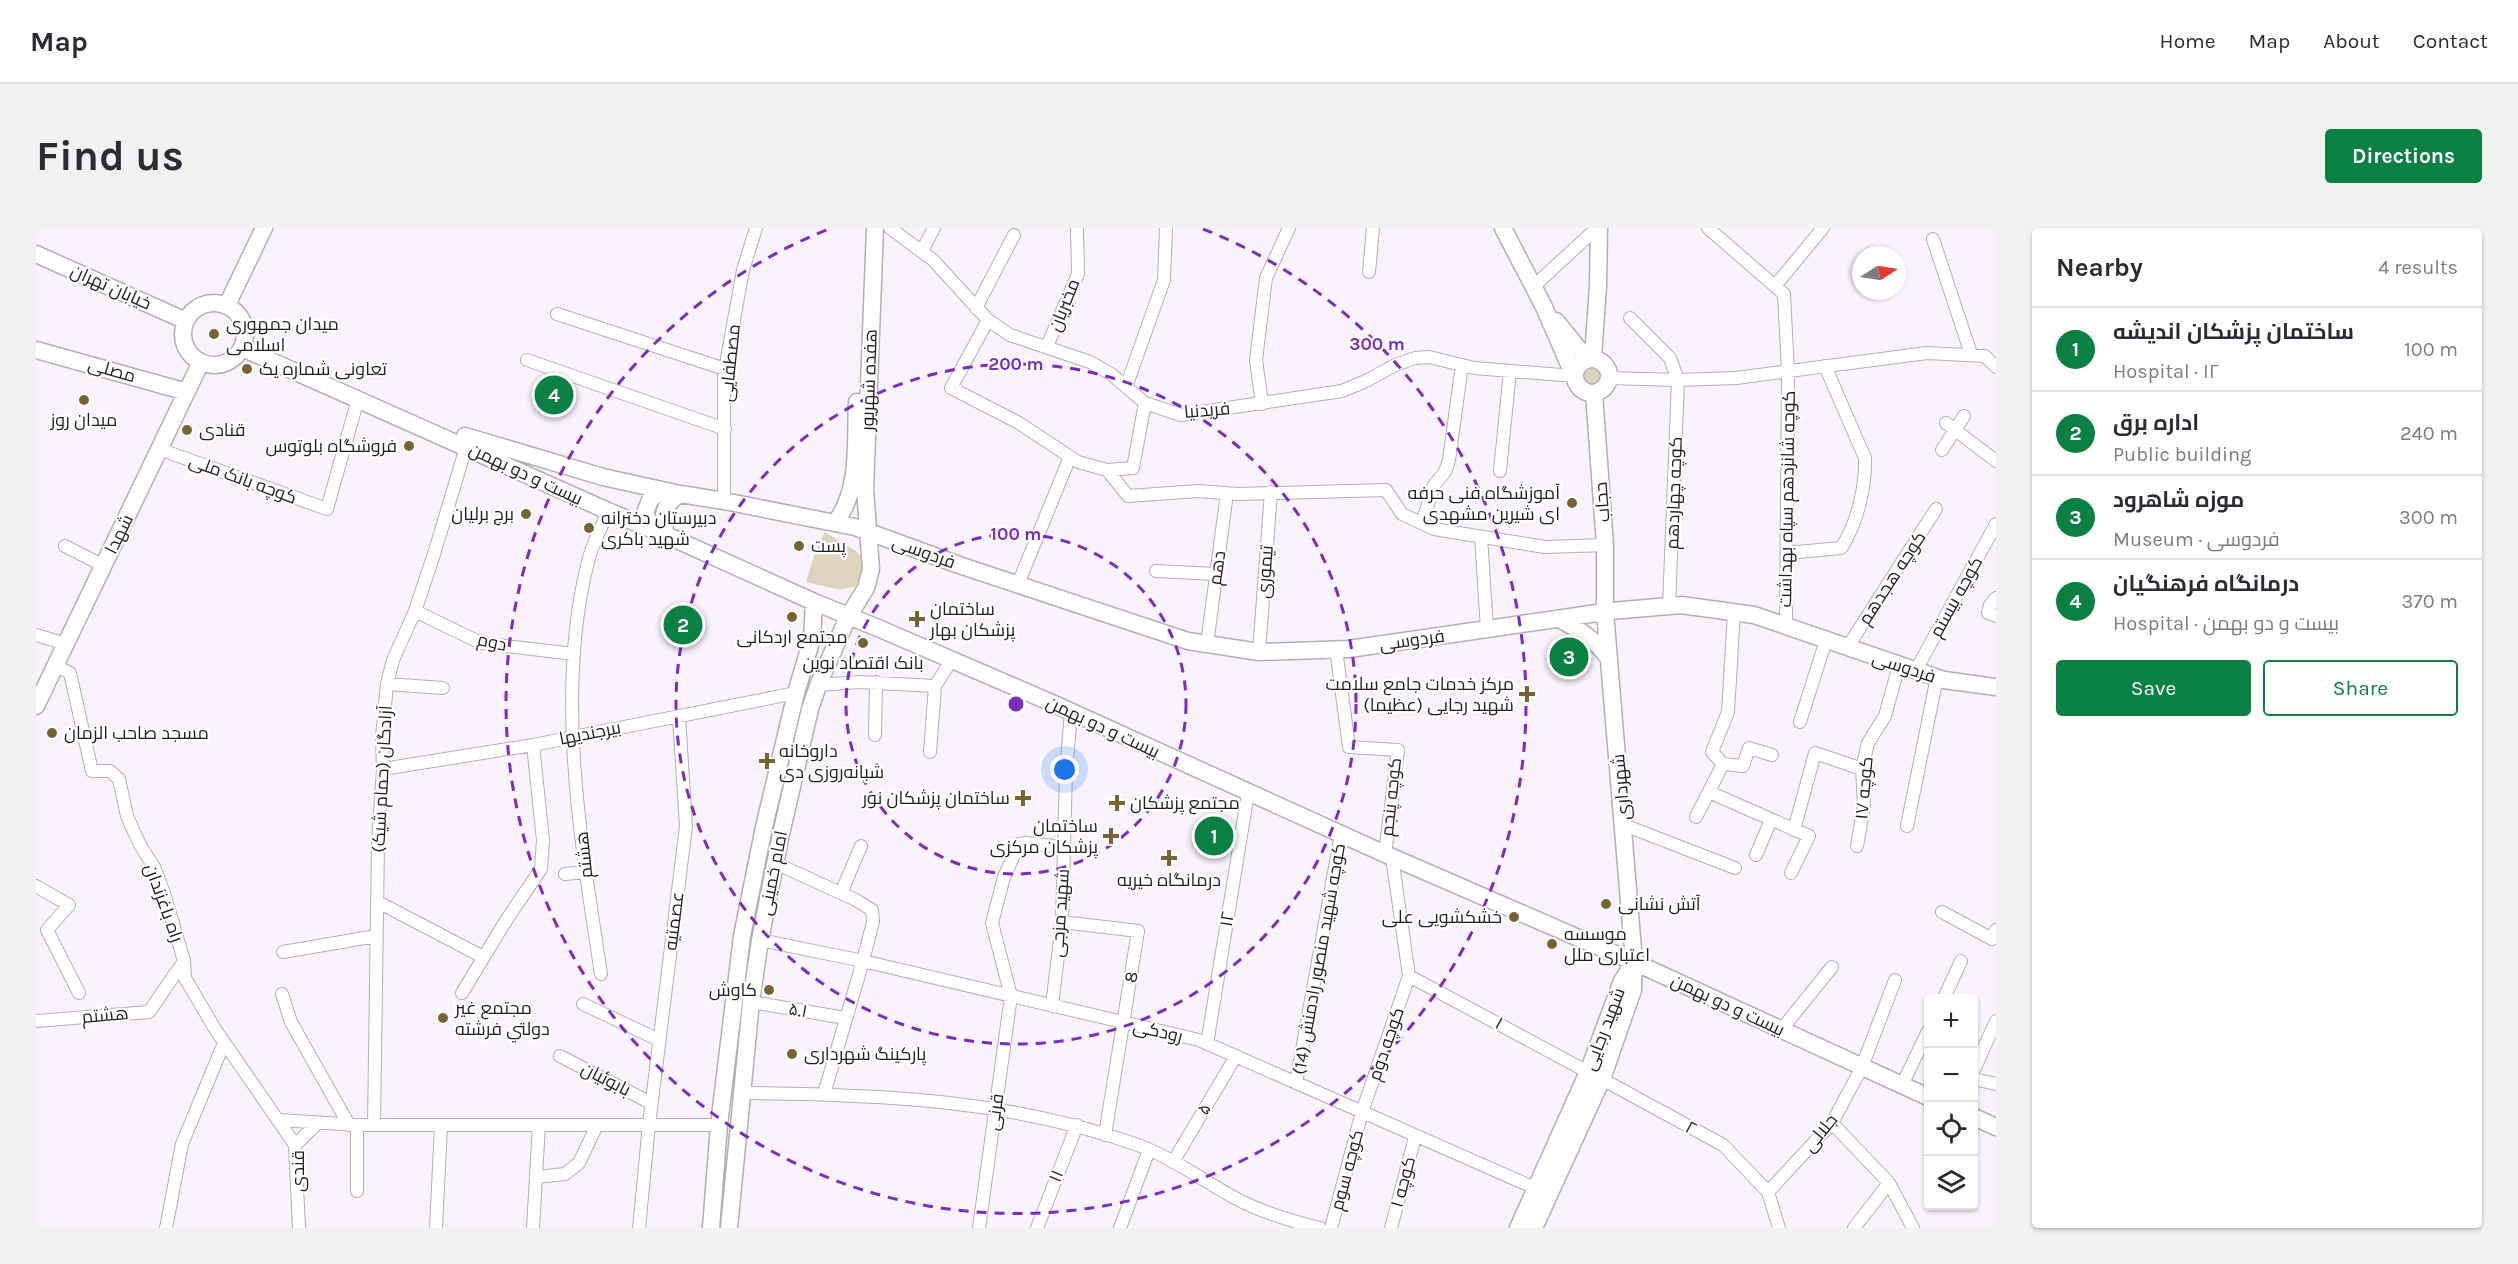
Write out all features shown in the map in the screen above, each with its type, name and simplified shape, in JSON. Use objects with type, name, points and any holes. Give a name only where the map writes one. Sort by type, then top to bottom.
[{"type":"main road","points":[[227,305],[264,228]]},
{"type":"main road","name":"هفده شهریور","points":[[835,523],[847,504],[853,484],[866,228]]},
{"type":"main road","name":"هفده شهریور","points":[[870,531],[865,489],[875,228]]},
{"type":"main road","points":[[1503,228],[1544,307],[1576,382],[1583,390],[1594,393],[1604,388],[1598,364],[1598,228]]},
{"type":"main road","name":"خیابان تهران","points":[[36,254],[186,321]]},
{"type":"main road","points":[[208,303],[227,305],[241,319],[244,343],[229,362],[220,365],[210,365],[192,357],[183,340],[186,321],[191,312],[208,303]]},
{"type":"main road","points":[[1544,307],[1598,364]]},
{"type":"main road","name":"بیست و دو بهمن","points":[[244,343],[430,424],[489,445],[603,477],[835,523]]},
{"type":"main road","name":"بیست و دو بهمن","points":[[244,343],[358,399],[608,512],[659,532],[848,617],[1071,712],[1388,856],[1634,962],[1924,1095]]},
{"type":"main road","name":"مصلی","points":[[36,350],[187,392]]},
{"type":"main road","name":"شهدا","points":[[36,706],[201,362]]},
{"type":"main road","points":[[1575,376],[1578,366],[1598,364]]},
{"type":"main road","name":"حجاب","points":[[1594,393],[1605,545],[1605,612]]},
{"type":"main road","points":[[659,532],[645,513],[650,500],[661,490]]},
{"type":"main road","points":[[659,532],[663,511],[668,502],[680,494]]},
{"type":"main road","name":"فردوسی","points":[[835,523],[870,531],[1018,584],[1188,640],[1259,652],[1336,649],[1605,612],[1681,605],[1754,615],[1937,677],[1996,687]]},
{"type":"main road","name":"امام خمینی","points":[[729,1228],[751,1002],[760,939],[775,864],[793,781],[818,685],[848,617],[866,588],[871,569],[870,531]]},
{"type":"main road","name":"امام خمینی","points":[[711,1228],[719,1125],[742,936],[764,827],[796,693],[812,639],[814,602]]},
{"type":"main road","name":"شهرداری","points":[[1605,612],[1634,962]]},
{"type":"main road","points":[[1559,619],[1588,634],[1598,643],[1609,659]]},
{"type":"main road","name":"شهید رجایی","points":[[1534,1228],[1595,1075],[1622,981],[1634,962]]},
{"type":"main road","name":"شهید رجایی","points":[[1518,1228],[1535,1188],[1595,1075]]},
{"type":"main road","points":[[1978,1119],[1996,1127]]},
{"type":"street","name":"فریدنیا","points":[[890,228],[933,260],[988,320],[1010,335],[1090,362],[1111,374],[1145,403],[1181,415],[1342,391],[1368,380],[1395,364],[1415,358],[1429,357],[1462,365],[1510,372],[1575,376]]},
{"type":"street","points":[[921,251],[934,228]]},
{"type":"street","name":"مخبریان","points":[[1047,346],[1078,274],[1077,228]]},
{"type":"street","points":[[1126,387],[1164,280],[1166,228]]},
{"type":"street","points":[[1262,404],[1256,360],[1266,279],[1289,228]]},
{"type":"street","points":[[1369,272],[1372,228]]},
{"type":"street","points":[[1534,286],[1598,228]]},
{"type":"street","points":[[1708,228],[1775,286],[1823,228]]},
{"type":"street","name":"مصطفایی","points":[[724,501],[725,369],[753,229]]},
{"type":"street","points":[[976,308],[1014,235]]},
{"type":"street","points":[[1933,239],[1971,354]]},
{"type":"street","name":"کوچه شانزدهم سپاه بهداشت","points":[[1775,286],[1784,294],[1788,373],[1786,626]]},
{"type":"street","points":[[557,314],[725,369]]},
{"type":"street","points":[[1630,318],[1670,358],[1678,380]]},
{"type":"street","points":[[988,320],[951,388],[1019,423],[1078,462],[1107,470],[1133,468],[1145,403]]},
{"type":"street","points":[[1598,364],[1678,380],[1788,373],[1928,353],[1991,353],[1996,367]]},
{"type":"street","points":[[527,360],[725,429]]},
{"type":"street","points":[[1422,523],[1434,485],[1445,472],[1449,460],[1462,365]]},
{"type":"street","points":[[1786,553],[1841,548],[1848,538],[1866,474],[1865,458],[1825,366]]},
{"type":"street","points":[[1500,471],[1510,372]]},
{"type":"street","name":"کوچه چهاردهم","points":[[1669,606],[1678,380]]},
{"type":"street","name":"کوچه بانک ملی","points":[[159,449],[327,509],[358,399]]},
{"type":"street","points":[[1942,450],[1951,427],[1964,416]]},
{"type":"street","points":[[1951,427],[1996,461]]},
{"type":"street","name":"آزادگان (حمام شیک)","points":[[374,1125],[378,844],[383,769],[382,737],[387,684],[393,660],[415,611],[435,551],[466,447]]},
{"type":"street","points":[[1018,584],[1070,457]]},
{"type":"street","points":[[1107,470],[1128,496],[1198,491],[1227,493],[1386,490],[1402,514],[1434,529],[1545,547],[1605,545]]},
{"type":"street","name":"تیموری","points":[[1259,652],[1271,492]]},
{"type":"street","name":"دهم","points":[[1207,644],[1227,493]]},
{"type":"street","name":"کوچه هجدهم","points":[[1847,648],[1936,509]]},
{"type":"street","name":"هشتم","points":[[601,974],[585,872],[573,735],[574,654],[578,610],[590,555],[608,512]]},
{"type":"street","name":"کوچه بیستم","points":[[1916,670],[1996,524]]},
{"type":"street","points":[[1480,537],[1487,629]]},
{"type":"street","points":[[65,546],[104,566]]},
{"type":"street","points":[[1156,570],[1216,574]]},
{"type":"street","points":[[1996,598],[1990,605],[1988,613],[1996,616]]},
{"type":"street","name":"دوم","points":[[415,611],[481,643],[574,654]]},
{"type":"street","points":[[1734,612],[1728,712],[1712,752],[1723,764],[1743,766],[1749,748],[1772,755]]},
{"type":"street","points":[[36,635],[66,644]]},
{"type":"street","points":[[1800,722],[1826,640]]},
{"type":"street","name":"کوچه پنجم","points":[[1336,649],[1349,747],[1398,750],[1388,856]]},
{"type":"street","points":[[930,752],[935,686],[951,661]]},
{"type":"street","name":"۱۷ کوچه","points":[[1857,846],[1864,805],[1862,770],[1868,743],[1885,716],[1899,665]]},
{"type":"street","name":"راه باغزندان","points":[[56,666],[70,672],[92,771],[110,771],[119,779],[127,816],[140,845],[154,867],[164,893],[184,961],[185,978],[224,1043],[296,1145]]},
{"type":"street","points":[[1907,826],[1937,677]]},
{"type":"street","points":[[818,685],[876,682],[935,686]]},
{"type":"street","points":[[875,735],[876,682]]},
{"type":"street","points":[[387,684],[444,688]]},
{"type":"street","name":"بیرجندیها","points":[[383,769],[533,745],[573,735],[679,717],[796,693]]},
{"type":"street","name":"شهید مزجی","points":[[1052,1006],[1062,922],[1071,712]]},
{"type":"street","name":"عصمتیه","points":[[639,1228],[651,1103],[686,826],[679,717]]},
{"type":"street","points":[[462,993],[541,869],[543,840],[533,745]]},
{"type":"street","points":[[1794,830],[1815,753],[1862,770]]},
{"type":"street","points":[[1696,817],[1723,764]]},
{"type":"street","points":[[1709,792],[1809,836],[1791,873]]},
{"type":"street","name":"۱۲","points":[[1207,1044],[1248,793]]},
{"type":"street","points":[[1756,855],[1772,820]]},
{"type":"street","points":[[1624,825],[1735,868]]},
{"type":"street","name":"کوچه شهید منصور رادمنش (14)","points":[[1296,1083],[1341,834]]},
{"type":"street","points":[[1011,996],[992,923],[1004,877],[1019,844],[1064,847]]},
{"type":"street","points":[[841,893],[861,846]]},
{"type":"street","points":[[1388,856],[1409,976]]},
{"type":"street","points":[[775,864],[841,893],[872,910],[873,922],[863,961],[844,1018],[824,1094]]},
{"type":"street","points":[[565,874],[585,872]]},
{"type":"street","points":[[36,886],[69,905],[47,930],[79,993]]},
{"type":"street","points":[[378,902],[483,957]]},
{"type":"street","points":[[1942,912],[1992,939],[1996,930]]},
{"type":"street","name":"8","points":[[1062,922],[1138,931],[1105,1135]]},
{"type":"street","points":[[283,951],[376,936]]},
{"type":"street","name":"رودکی","points":[[760,939],[863,961],[1207,1044],[1535,1188]]},
{"type":"street","name":"هشتم","points":[[36,1021],[149,1012],[184,961]]},
{"type":"street","points":[[1946,994],[1961,961]]},
{"type":"street","points":[[1781,1030],[1832,967]]},
{"type":"street","name":"۱","points":[[1409,976],[1595,1075]]},
{"type":"street","name":"کوچه دوم","points":[[1362,1112],[1409,976]]},
{"type":"street","name":"جلالی","points":[[1768,1192],[1832,1123],[1862,1066],[1895,980]]},
{"type":"street","points":[[282,994],[291,1022],[353,1125],[357,1191]]},
{"type":"street","name":"قرنی","points":[[979,1228],[1011,996]]},
{"type":"street","name":"۵.۱","points":[[751,1002],[844,1018]]},
{"type":"street","points":[[583,1004],[659,1040]]},
{"type":"street","points":[[1978,1061],[1996,1021]]},
{"type":"street","points":[[1902,1084],[1924,1042]]},
{"type":"street","points":[[166,1228],[182,1144],[224,1043]]},
{"type":"street","name":"بابوئیان","points":[[560,1056],[651,1103]]},
{"type":"street","name":"۵","points":[[1173,1162],[1236,1056]]},
{"type":"street","name":"۲","points":[[1595,1075],[1723,1145],[1768,1192]]},
{"type":"street","points":[[1978,1080],[1996,1084]]},
{"type":"street","points":[[741,1093],[907,1098],[995,1110],[1077,1125],[1149,1150],[1283,1224],[1320,1228]]},
{"type":"street","name":"کوچه سوم","points":[[1331,1228],[1362,1112]]},
{"type":"street","points":[[280,1120],[353,1125],[719,1125]]},
{"type":"street","name":"قندی","points":[[299,1228],[296,1145],[318,1123]]},
{"type":"street","points":[[1832,1123],[1889,1183],[1913,1228]]},
{"type":"street","points":[[533,1228],[539,1125]]},
{"type":"street","points":[[536,1177],[565,1174],[579,1163],[597,1125]]},
{"type":"street","name":"۱۱","points":[[1037,1228],[1077,1125]]},
{"type":"street","points":[[436,1228],[441,1126]]},
{"type":"street","name":"۱ کوچه","points":[[1391,1228],[1415,1137]]},
{"type":"street","points":[[1120,1228],[1149,1150]]},
{"type":"street","points":[[1854,1228],[1889,1183]]},
{"type":"street","points":[[1768,1192],[1779,1228]]},
{"type":"shaded area","points":[[1592,367],[1598,370],[1601,376],[1598,382],[1592,385],[1586,382],[1583,376],[1586,370]]},
{"type":"shaded area","points":[[825,532],[856,551],[865,561],[863,576],[857,586],[840,590],[806,582],[816,549]]},
{"type":"place","name":"میدان جمهوری اسلامی","points":[[214,334]]},
{"type":"place","name":"تعاونی شماره یک","points":[[247,369]]},
{"type":"place","name":"درمانگاه فرهنگیان","points":[[554,395]]},
{"type":"place","name":"میدان روز","points":[[84,400]]},
{"type":"place","name":"قنادی","points":[[187,430]]},
{"type":"place","name":"فروشگاه بلوتوس","points":[[409,446]]},
{"type":"place","name":"آموزشگاه فنی حرفه ای شیرین مشهدی","points":[[1572,503]]},
{"type":"place","name":"برج برلیان","points":[[526,514]]},
{"type":"place","name":"دبیرستان دخترانه شهید باکری","points":[[589,528]]},
{"type":"place","name":"پست","points":[[799,546]]},
{"type":"place","name":"مجتمع اردکانی","points":[[792,617]]},
{"type":"place","name":"ساختمان پزشکان بهار","points":[[917,619]]},
{"type":"place","name":"اداره برق","points":[[683,625]]},
{"type":"place","name":"بانک اقتصاد نوین","points":[[863,643]]},
{"type":"place","name":"موزه شاهرود","points":[[1569,657]]},
{"type":"place","name":"مرکز خدمات جامع سلامت شهید رجایی (عظیما)","points":[[1527,694]]},
{"type":"place","name":"مسجد صاحب الزمان","points":[[52,733]]},
{"type":"place","name":"داروخانه شبانه‌روزی دی","points":[[767,761]]},
{"type":"place","name":"ساختمان پزشکان نور","points":[[1023,798]]},
{"type":"place","name":"مجتمع پزشکان","points":[[1117,803]]},
{"type":"place","name":"ساختمان پزشکان مرکزی","points":[[1111,836]]},
{"type":"place","name":"ساختمان پزشکان اندیشه","points":[[1214,836]]},
{"type":"place","name":"درمانگاه خیریه","points":[[1169,858]]},
{"type":"place","name":"آتش نشانی","points":[[1606,904]]},
{"type":"place","name":"خشکشویی علی","points":[[1514,917]]},
{"type":"place","name":"موسسه اعتباری ملل","points":[[1552,944]]},
{"type":"place","name":"کاوش","points":[[769,990]]},
{"type":"place","name":"مجتمع غير دولتي فرشته","points":[[443,1018]]},
{"type":"place","name":"پارکینگ شهرداری","points":[[792,1054]]}]
